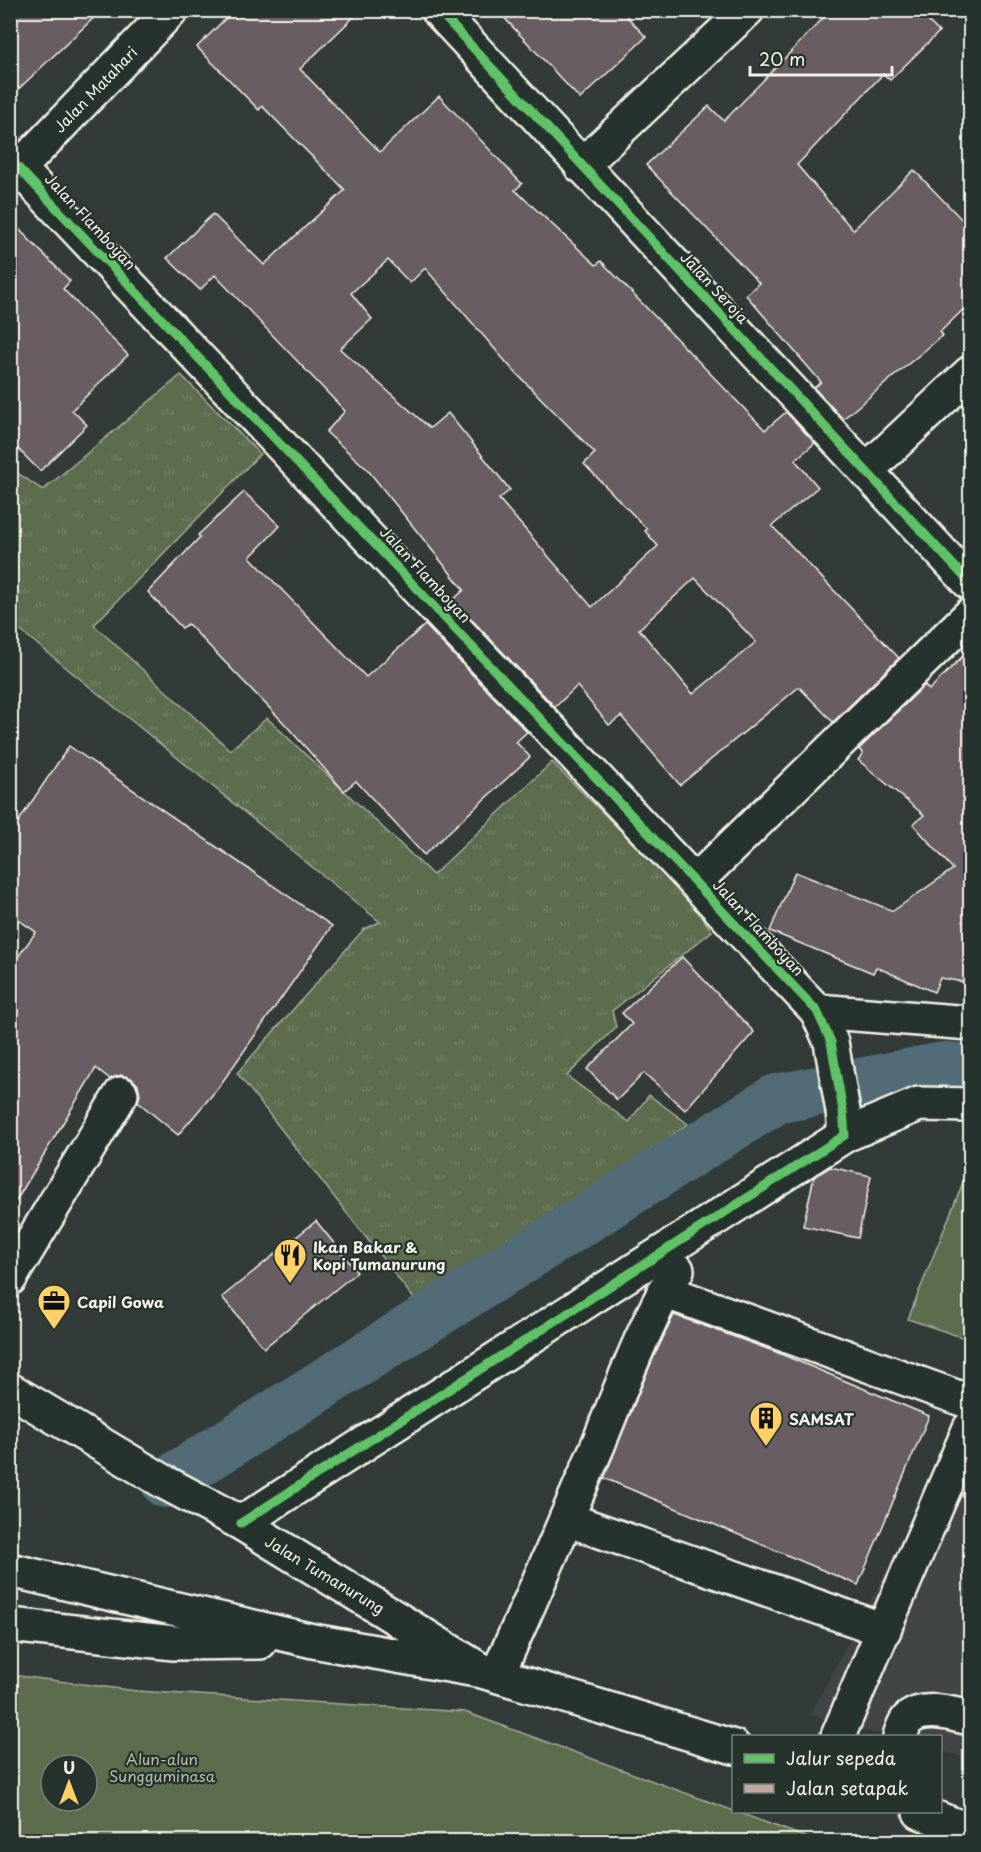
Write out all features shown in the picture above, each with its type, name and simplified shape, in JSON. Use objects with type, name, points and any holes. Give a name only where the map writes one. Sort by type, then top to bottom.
[{"type":"street","name":"Jalan Matahari","points":[[15,163],[171,10]]},
{"type":"street","name":"Jalan Seroja","points":[[438,10],[970,583]]},
{"type":"street","points":[[581,166],[747,10]]},
{"type":"street","name":"Jalan Flamboyan","points":[[15,163],[817,1011],[831,1042],[844,1123]]},
{"type":"street","points":[[866,471],[970,373]]},
{"type":"street","points":[[696,881],[970,615]]},
{"type":"street","points":[[817,1011],[970,1023]]},
{"type":"street","points":[[10,1278],[121,1094]]},
{"type":"street","points":[[241,1523],[844,1123],[919,1104],[970,1105]]},
{"type":"street","points":[[489,1673],[566,1519],[629,1370],[671,1280],[828,1352],[970,1402]]},
{"type":"street","name":"Jalan Tumanurung","points":[[10,1390],[166,1483],[241,1523],[489,1673]]},
{"type":"street","points":[[839,1735],[970,1428]]},
{"type":"street","points":[[566,1519],[884,1630]]},
{"type":"street","name":"Jalan Tumanurung","points":[[10,1570],[313,1641],[489,1673],[732,1746]]},
{"type":"street","name":"Jalan Tumanurung","points":[[10,1625],[174,1643],[313,1641]]},
{"type":"street","points":[[901,1735],[907,1720],[916,1714],[928,1711],[970,1718]]},
{"type":"street","points":[[922,1813],[970,1832]]},
{"type":"shaded area","points":[[970,1414],[970,1759],[942,1751],[942,1735],[883,1735],[810,1715]]},
{"type":"green space","points":[[181,375],[260,454],[94,625],[230,750],[267,718],[433,875],[552,762],[691,901],[712,931],[612,1011],[616,1027],[567,1076],[629,1122],[649,1095],[688,1124],[618,1174],[415,1300],[237,1073],[364,929],[380,922],[11,623],[10,468],[43,490]]},
{"type":"green space","points":[[970,1165],[970,1340],[908,1319]]},
{"type":"green space","name":"Alun-alun Sungguminasa","points":[[11,1675],[137,1691],[465,1712],[732,1810],[732,1813],[740,1813],[816,1841],[11,1841]]},
{"type":"building","points":[[10,10],[102,10],[10,97]]},
{"type":"building","points":[[234,10],[361,10],[300,69],[380,152],[439,96],[522,184],[515,190],[596,265],[601,261],[765,430],[786,412],[815,443],[795,460],[818,487],[772,526],[899,658],[833,722],[799,687],[680,785],[621,716],[609,725],[577,686],[555,707],[453,600],[464,590],[367,469],[326,432],[345,411],[215,275],[200,290],[167,258],[213,214],[264,265],[345,190],[262,106],[259,110],[197,47]],"holes":[[[388,260],[410,283],[425,268],[512,369],[595,453],[584,464],[647,529],[645,531],[658,546],[592,607],[499,499],[510,490],[448,413],[430,428],[340,349],[372,319],[351,293]],[[695,578],[756,642],[693,694],[639,629]]]},
{"type":"building","points":[[497,10],[621,10],[646,37],[580,99]]},
{"type":"building","points":[[831,10],[917,10],[939,32],[890,80],[883,74],[797,165],[853,230],[914,170],[970,228],[970,303],[940,332],[943,335],[843,419],[814,388],[821,382],[746,295],[759,283],[646,165],[709,106],[724,121]]},
{"type":"building","points":[[10,220],[70,281],[63,289],[128,355],[72,410],[87,425],[40,471],[10,441]]},
{"type":"building","points":[[244,492],[280,526],[250,557],[366,677],[425,625],[527,732],[516,742],[530,757],[424,855],[356,781],[344,791],[284,723],[188,624],[182,628],[148,592],[200,537],[198,535]]},
{"type":"building","points":[[970,649],[970,983],[940,978],[934,992],[876,967],[873,973],[770,931],[795,872],[893,911],[953,869],[913,824],[924,815],[858,760],[863,754],[859,749],[925,685],[929,690]]},
{"type":"building","points":[[69,746],[332,926],[218,1088],[178,1135],[138,1102],[140,1094],[138,1085],[131,1078],[121,1075],[110,1079],[96,1068],[10,1211],[10,968],[36,932],[10,914],[10,834]]},
{"type":"building","points":[[682,957],[754,1032],[685,1110],[644,1073],[617,1100],[587,1069],[632,1024],[622,1013]]},
{"type":"building","points":[[830,1167],[871,1176],[858,1238],[803,1226],[814,1177]]},
{"type":"building","name":"Ikan Bakar & Kopi Tumanurung","points":[[316,1221],[357,1272],[264,1348],[222,1297]]},
{"type":"building","name":"SAMSAT","points":[[674,1315],[776,1352],[929,1416],[858,1585],[604,1478],[651,1363]]},
{"type":"waterway","points":[[166,1483],[776,1099],[943,1067],[970,1069]]},
{"type":"marked path","points":[[10,1701],[12,1696]]},
{"type":"cycle path","points":[[438,10],[970,583]]},
{"type":"cycle path","points":[[10,159],[817,1011],[831,1042],[843,1111],[845,1135],[241,1523]]},
{"type":"place","name":"Ikan Bakar & Kopi Tumanurung","points":[[290,1284]]},
{"type":"place","name":"Capil Gowa","points":[[54,1330]]},
{"type":"place","name":"SAMSAT","points":[[766,1447]]}]
